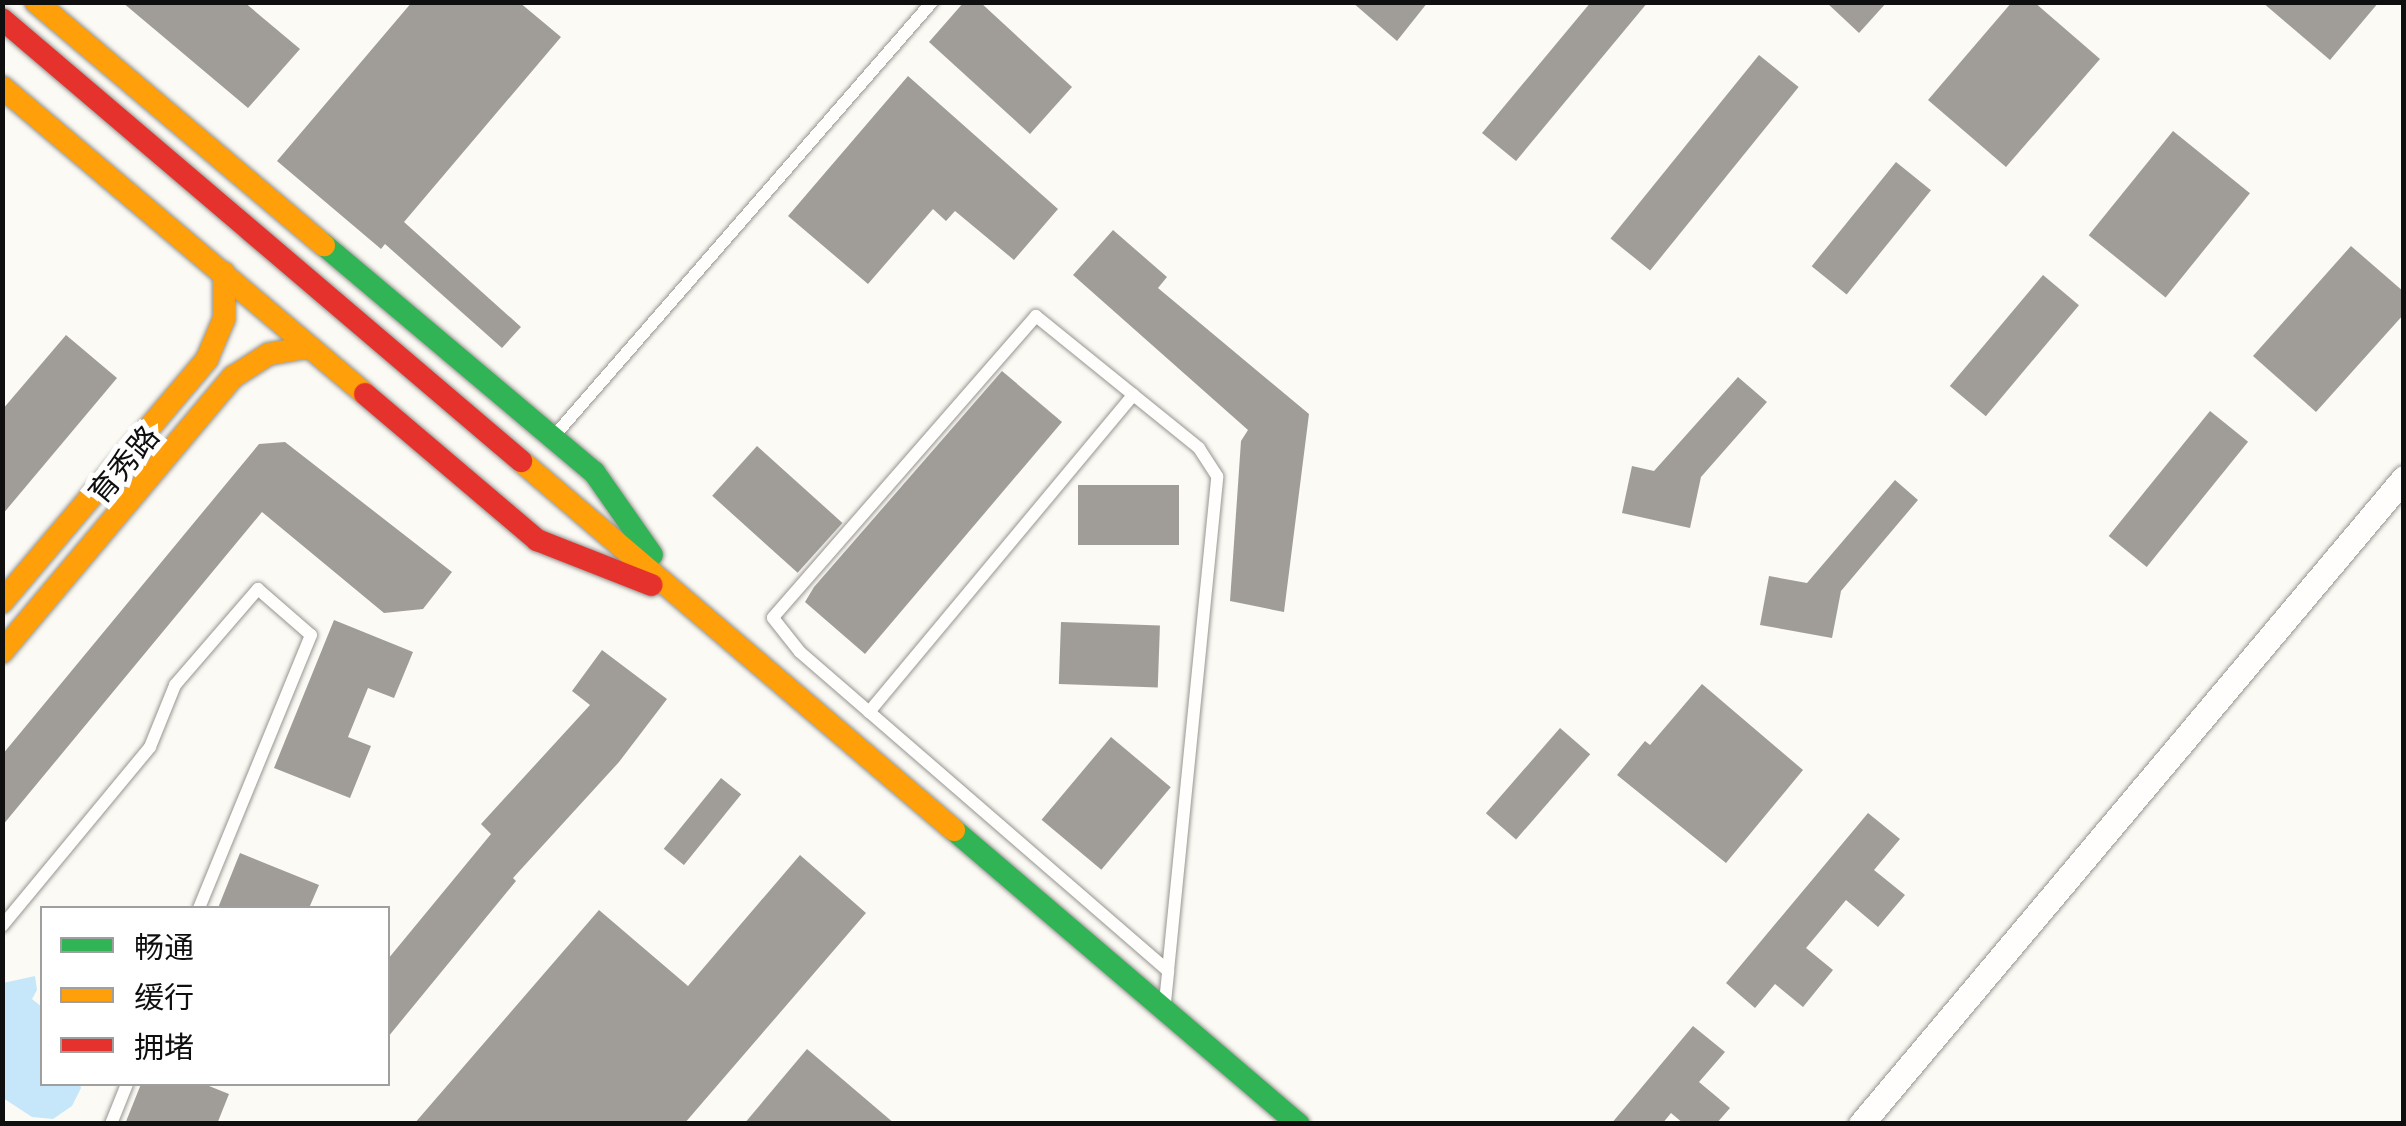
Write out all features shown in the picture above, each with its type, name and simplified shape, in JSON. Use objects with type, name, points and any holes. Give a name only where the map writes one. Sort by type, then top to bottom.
[{"type":"street","points":[[36,2],[594,472],[681,597]]},
{"type":"street","points":[[2,19],[1298,1124]]},
{"type":"street","points":[[2,87],[537,540],[681,597]]},
{"type":"street","name":"育秀路","points":[[2,602],[208,359],[224,319],[224,274]]},
{"type":"street","name":"育秀路","points":[[2,652],[233,376],[250,362],[269,354],[309,347]]},
{"type":"street","points":[[1861,1124],[2404,478]]},
{"type":"lane","points":[[553,437],[932,2]]},
{"type":"lane","points":[[1164,1010],[1168,971],[1218,476],[1199,448],[1036,316],[773,618],[800,652],[1168,971]]},
{"type":"lane","points":[[869,712],[1134,395]]},
{"type":"lane","points":[[2,926],[150,747],[175,685],[258,589],[310,634],[199,906]]},
{"type":"lane","points":[[110,1124],[126,1086]]},
{"type":"water","points":[[35,976],[37,990],[32,999],[40,1005],[40,1086],[80,1086],[72,1106],[53,1119],[32,1117],[3,1098],[3,983]]},
{"type":"building","points":[[122,2],[244,2],[300,49],[248,108]]},
{"type":"building","points":[[412,2],[519,2],[561,37],[404,222],[521,327],[502,348],[385,244],[381,249],[277,161]]},
{"type":"building","points":[[964,2],[980,2],[1072,87],[1030,134],[929,42]]},
{"type":"building","points":[[1352,2],[1428,2],[1397,41]]},
{"type":"building","points":[[1591,2],[1648,2],[1516,161],[1482,133]]},
{"type":"building","points":[[1826,2],[1887,2],[1859,33]]},
{"type":"building","points":[[2012,2],[2034,2],[2100,59],[2006,167],[1928,100]]},
{"type":"building","points":[[2262,2],[2379,2],[2330,60]]},
{"type":"building","points":[[1759,55],[1799,87],[1650,271],[1610,238]]},
{"type":"building","points":[[908,76],[1058,209],[1014,260],[955,211],[946,221],[933,209],[868,284],[788,216]]},
{"type":"building","points":[[2173,131],[2250,193],[2166,297],[2089,235]]},
{"type":"building","points":[[1896,162],[1931,190],[1847,294],[1812,266]]},
{"type":"building","points":[[1113,230],[1167,277],[1158,288],[1309,414],[1284,612],[1230,601],[1241,441],[1248,430],[1073,275]]},
{"type":"building","points":[[2351,246],[2404,292],[2404,314],[2316,412],[2253,356]]},
{"type":"building","points":[[2043,275],[2079,305],[1986,416],[1950,386]]},
{"type":"building","points":[[66,335],[117,378],[2,515],[2,410]]},
{"type":"building","points":[[1002,371],[1062,422],[865,654],[805,602]]},
{"type":"building","points":[[1738,377],[1767,402],[1701,477],[1690,528],[1622,513],[1632,466],[1654,471]]},
{"type":"building","points":[[2210,411],[2248,442],[2147,567],[2109,536]]},
{"type":"building","points":[[285,442],[452,572],[423,609],[384,613],[262,512],[2,826],[2,755],[259,444]]},
{"type":"building","points":[[757,446],[842,523],[798,573],[712,496]]},
{"type":"building","points":[[1895,480],[1918,500],[1841,591],[1832,638],[1760,625],[1769,576],[1807,583]]},
{"type":"building","points":[[1078,485],[1179,485],[1179,545],[1078,545]]},
{"type":"building","points":[[334,620],[413,652],[394,698],[368,688],[348,737],[371,746],[350,798],[274,768]]},
{"type":"building","points":[[1061,622],[1160,625],[1158,687],[1059,684]]},
{"type":"building","points":[[602,650],[667,699],[619,762],[513,878],[516,881],[390,1035],[390,957],[491,834],[481,824],[590,705],[572,691]]},
{"type":"building","points":[[1702,684],[1803,770],[1726,863],[1617,775],[1645,741],[1650,745]]},
{"type":"building","points":[[1560,728],[1590,754],[1516,840],[1486,813]]},
{"type":"building","points":[[1111,737],[1171,787],[1101,870],[1042,820]]},
{"type":"building","points":[[721,778],[741,794],[684,865],[664,849]]},
{"type":"building","points":[[1868,813],[1900,839],[1874,870],[1905,895],[1878,927],[1846,900],[1806,948],[1833,970],[1803,1007],[1775,984],[1755,1008],[1726,983]]},
{"type":"building","points":[[240,853],[319,885],[310,906],[219,906]]},
{"type":"building","points":[[800,855],[866,913],[684,1124],[414,1124],[599,910],[688,986]]},
{"type":"building","points":[[1693,1026],[1725,1052],[1699,1082],[1730,1108],[1716,1124],[1684,1124],[1671,1113],[1662,1124],[1611,1124]]},
{"type":"building","points":[[807,1049],[895,1124],[744,1124]]},
{"type":"building","points":[[140,1086],[209,1086],[229,1094],[217,1124],[125,1124]]},
{"type":"traffic: fast","points":[[324,245],[594,472],[652,555]]},
{"type":"traffic: fast","points":[[954,830],[1298,1124]]},
{"type":"traffic: slow","points":[[36,2],[324,245]]},
{"type":"traffic: slow","points":[[2,87],[365,394]]},
{"type":"traffic: slow","points":[[2,602],[207,359],[224,319],[224,273]]},
{"type":"traffic: slow","points":[[2,652],[233,377],[269,354],[309,347]]},
{"type":"traffic: slow","points":[[521,461],[954,830]]},
{"type":"traffic: jam","points":[[2,19],[521,461]]},
{"type":"traffic: jam","points":[[365,394],[537,540],[652,585]]}]
